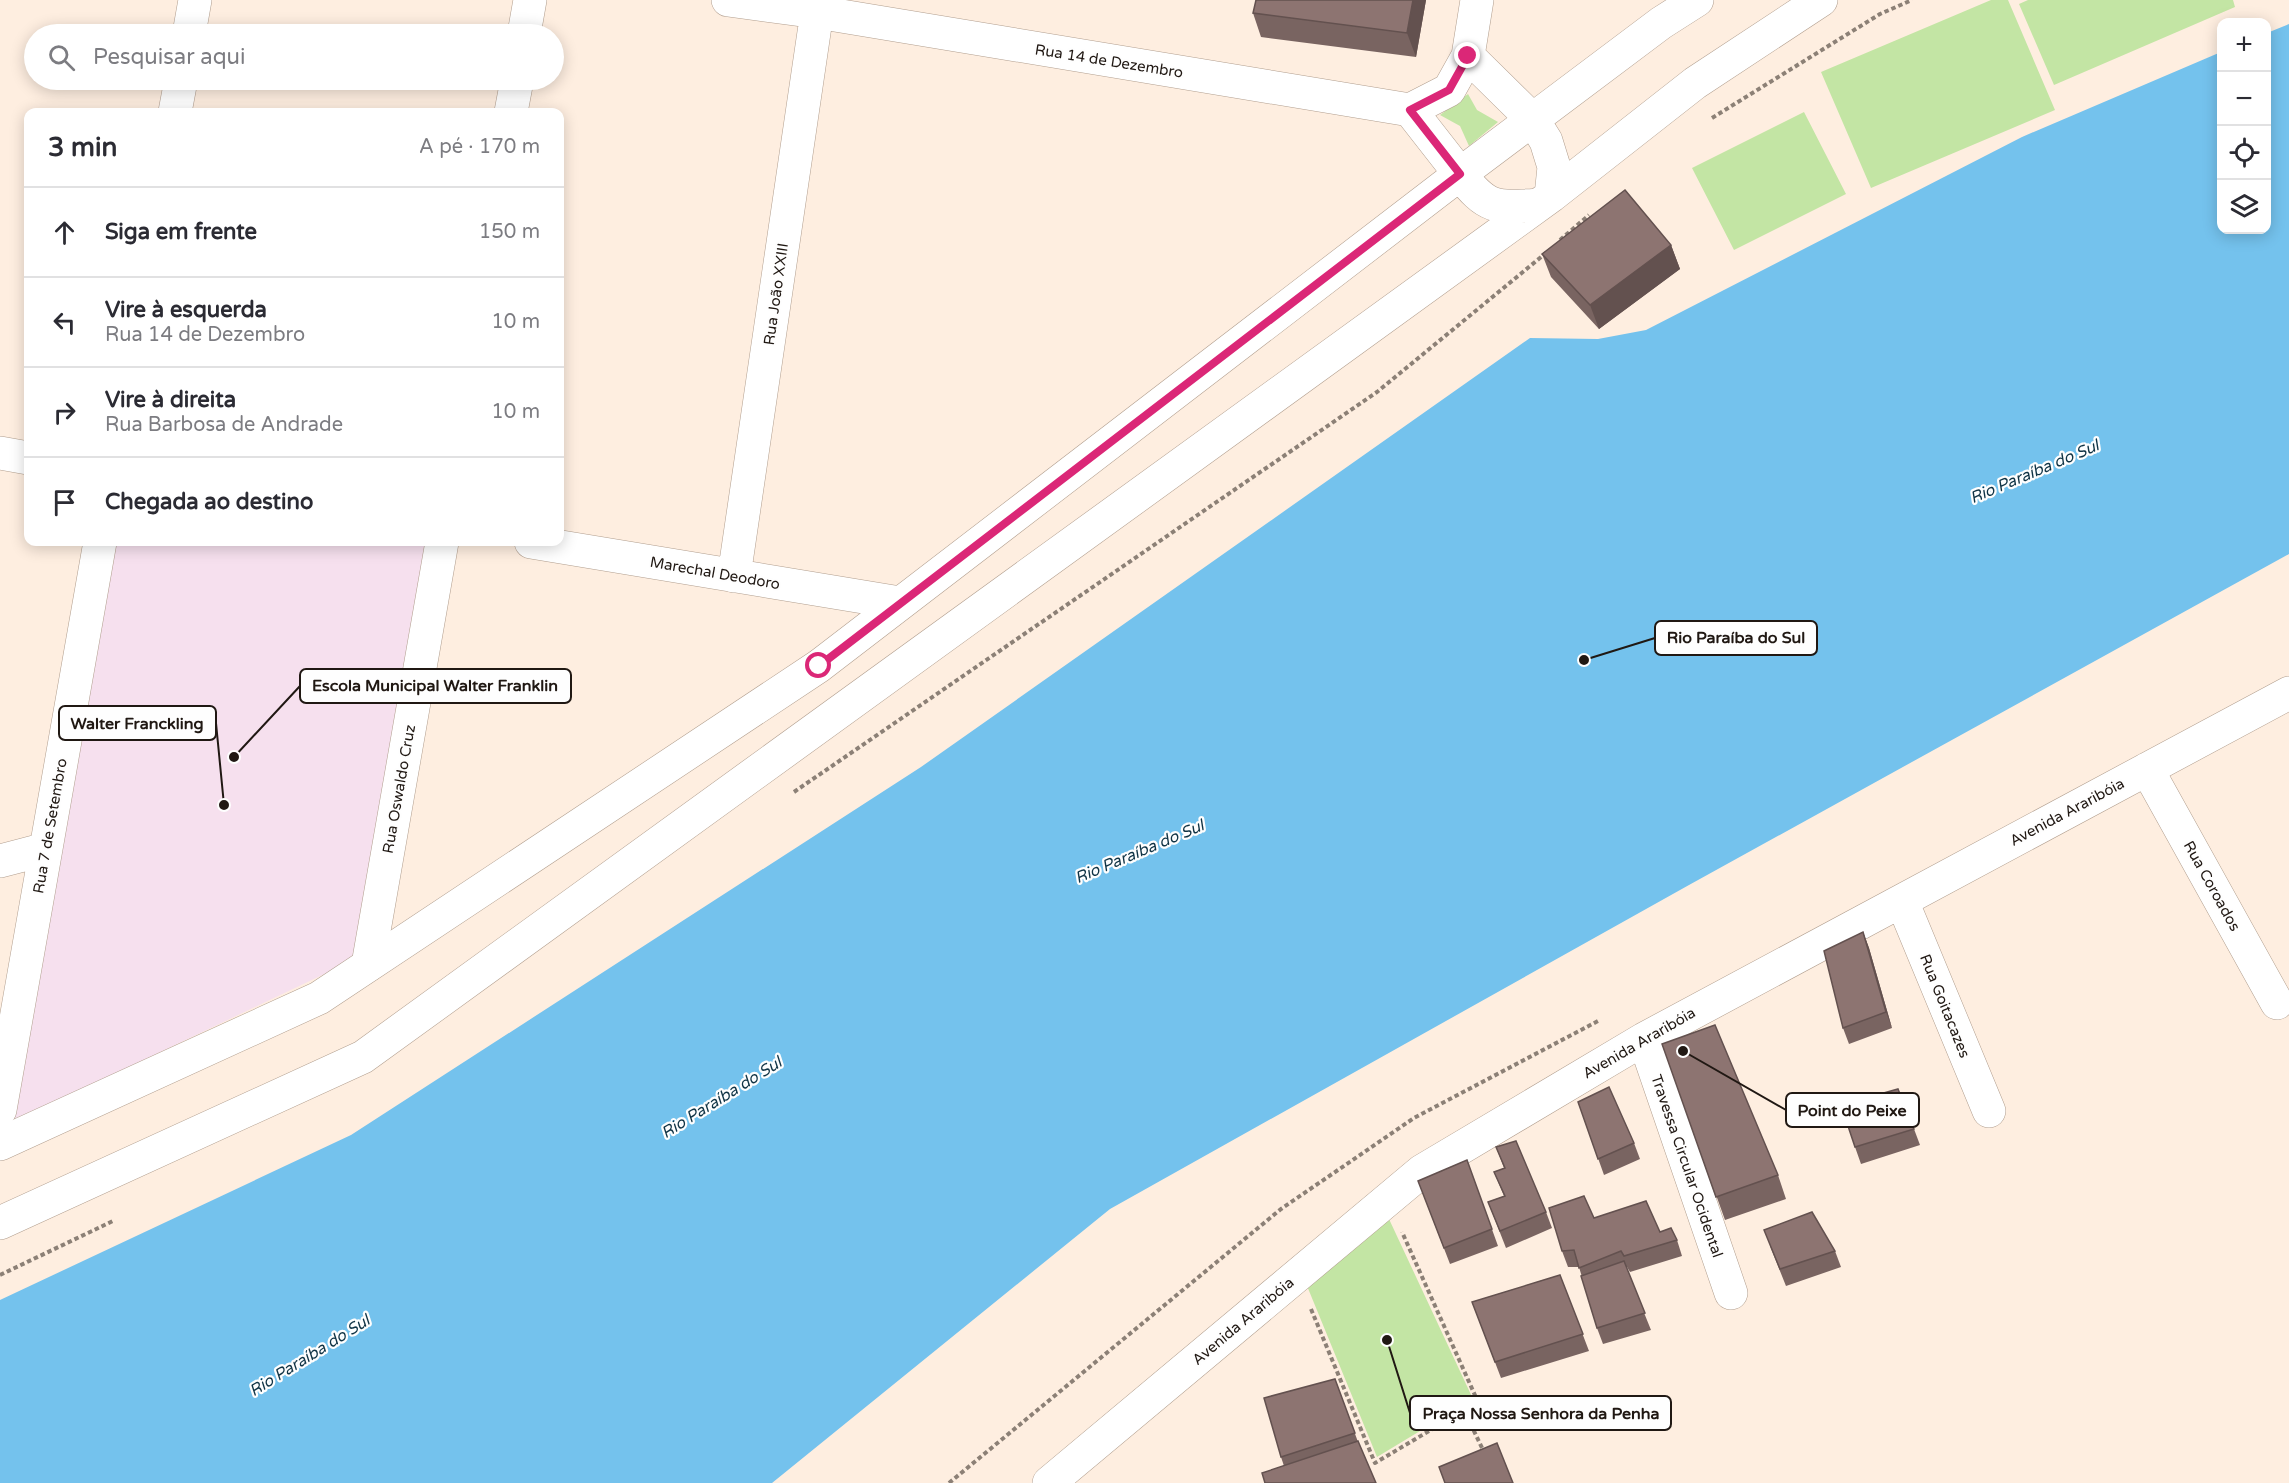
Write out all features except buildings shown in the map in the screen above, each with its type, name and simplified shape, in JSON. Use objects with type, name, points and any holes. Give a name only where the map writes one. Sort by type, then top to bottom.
[{"type":"street","points":[[191,24],[195,0]]},
{"type":"street","points":[[526,24],[530,0]]},
{"type":"street","name":"Rua 14 de Dezembro","points":[[728,0],[817,12],[1410,110]]},
{"type":"street","points":[[1477,0],[1468,56],[1449,90],[1410,110],[1477,195],[1502,208],[1544,201]]},
{"type":"street","points":[[0,1144],[319,998],[819,666],[1460,174],[1661,23],[1696,0]]},
{"type":"street","points":[[0,1223],[363,1056],[1544,201],[1695,83],[1821,0]]},
{"type":"street","name":"Rua João XXIII","points":[[734,576],[817,12]]},
{"type":"street","points":[[1468,56],[1533,120],[1546,141],[1554,166],[1544,201]]},
{"type":"street","points":[[177,108],[179,90]]},
{"type":"street","points":[[513,108],[515,90]]},
{"type":"street","points":[[0,453],[24,457]]},
{"type":"street","name":"Rua 7 de Setembro","points":[[0,1110],[99,546]]},
{"type":"street","name":"Rua Oswaldo Cruz","points":[[368,965],[441,546]]},
{"type":"street","name":"Marechal Deodoro","points":[[555,546],[900,603]]},
{"type":"street","name":"Avenida Araribóia","points":[[1049,1483],[1422,1171],[1644,1039],[2289,693]]},
{"type":"street","name":"Rua Coroados","points":[[2147,769],[2277,1003]]},
{"type":"street","points":[[0,861],[46,849]]},
{"type":"street","name":"Rua Goitacazes","points":[[1902,901],[1989,1111]]},
{"type":"street","name":"Travessa Circular Ocidental","points":[[1644,1039],[1731,1293]]},
{"type":"path","points":[[0,1275],[115,1220]]},
{"type":"path","points":[[1307,1300],[1375,1463],[1478,1402],[1401,1231]]},
{"type":"path","points":[[1464,1410],[1483,1450]]},
{"type":"shaded area","points":[[110,546],[429,546],[358,958],[7,1125]]},
{"type":"green space","points":[[1991,0],[2008,0],[2055,110],[1871,188],[1821,72]]},
{"type":"green space","points":[[2028,0],[2233,0],[2235,7],[2054,85],[2019,4]]},
{"type":"green space","points":[[1468,94],[1477,110],[1498,122],[1469,146],[1460,126],[1440,115]]},
{"type":"green space","points":[[1804,112],[1846,194],[1734,250],[1692,168]]},
{"type":"green space","points":[[1389,1219],[1473,1399],[1377,1457],[1305,1281]]},
{"type":"water","name":"Rio Paraíba do Sul","points":[[2289,24],[2289,554],[1689,885],[1110,1209],[772,1483],[0,1483],[0,1300],[351,1135],[921,767],[1530,338],[1598,339],[1646,330],[2022,137],[2217,54],[2217,234],[2271,234],[2271,31]]},
{"type":"place","name":"Rio Paraíba do Sul","points":[[1584,660]]},
{"type":"place","name":"Escola Municipal Walter Franklin","points":[[234,757]]},
{"type":"place","name":"Walter Franckling","points":[[224,805]]},
{"type":"place","name":"Point do Peixe","points":[[1683,1051]]},
{"type":"place","name":"Praça Nossa Senhora da Penha","points":[[1387,1340]]},
{"type":"route","points":[[819,666],[1460,174],[1410,110],[1449,90],[1468,56]]}]
